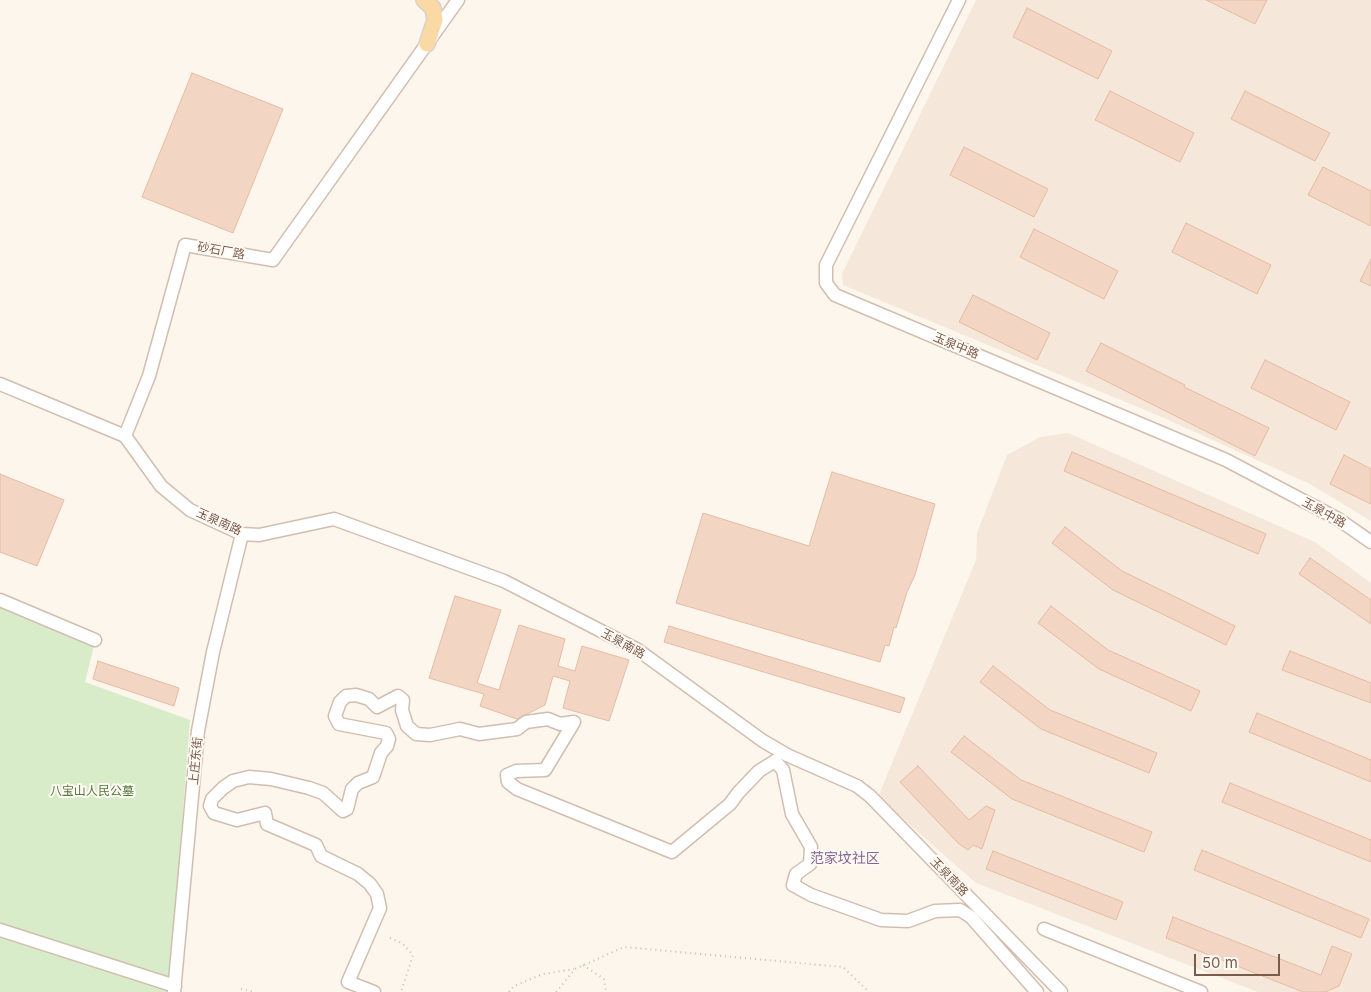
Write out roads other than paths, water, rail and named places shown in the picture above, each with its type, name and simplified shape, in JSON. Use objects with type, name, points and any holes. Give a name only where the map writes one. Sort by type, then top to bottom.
[{"type":"main road","points":[[424,0],[433,8],[435,20],[427,44]]},
{"type":"street","name":"砂石厂路","points":[[125,436],[149,376],[185,245],[273,260],[458,0]]},
{"type":"street","name":"玉泉中路","points":[[959,0],[826,265],[826,283],[835,295],[1226,460],[1338,519],[1371,542]]},
{"type":"street","points":[[0,384],[125,436]]},
{"type":"street","name":"玉泉南路","points":[[125,436],[161,486],[190,510],[242,534],[259,535],[334,519],[504,581],[638,650],[763,741],[787,755],[857,786],[870,796],[1061,992]]},
{"type":"street","name":"上庄东街","points":[[175,989],[198,731],[213,652],[242,534]]},
{"type":"street","points":[[0,600],[96,640]]},
{"type":"street","points":[[374,992],[348,982],[380,908],[377,894],[370,884],[358,874],[321,856],[316,845],[267,824],[265,813],[237,820],[214,813],[210,806],[212,799],[223,788],[233,781],[249,777],[271,779],[309,788],[324,793],[343,811],[347,809],[352,789],[358,783],[373,777],[381,753],[390,739],[386,733],[339,724],[336,716],[340,702],[346,696],[356,695],[369,699],[377,707],[398,696],[403,700],[402,710],[407,726],[416,734],[430,735],[460,729],[479,734],[517,729],[526,722],[548,719],[560,724],[574,722],[545,770],[516,771],[507,775],[508,782],[517,789],[672,852],[730,804],[759,771],[775,761],[783,770],[792,814],[810,847],[810,864],[796,874],[794,885],[811,896],[881,920],[908,921],[935,911],[960,910],[971,917],[1037,992]]},
{"type":"street","points":[[1044,929],[1201,992]]},
{"type":"street","points":[[0,930],[175,989]]},
{"type":"district","name":"范家坟社区","points":[[845,859]]},
{"type":"park label","name":"八宝山人民公墓","points":[[92,791]]}]
